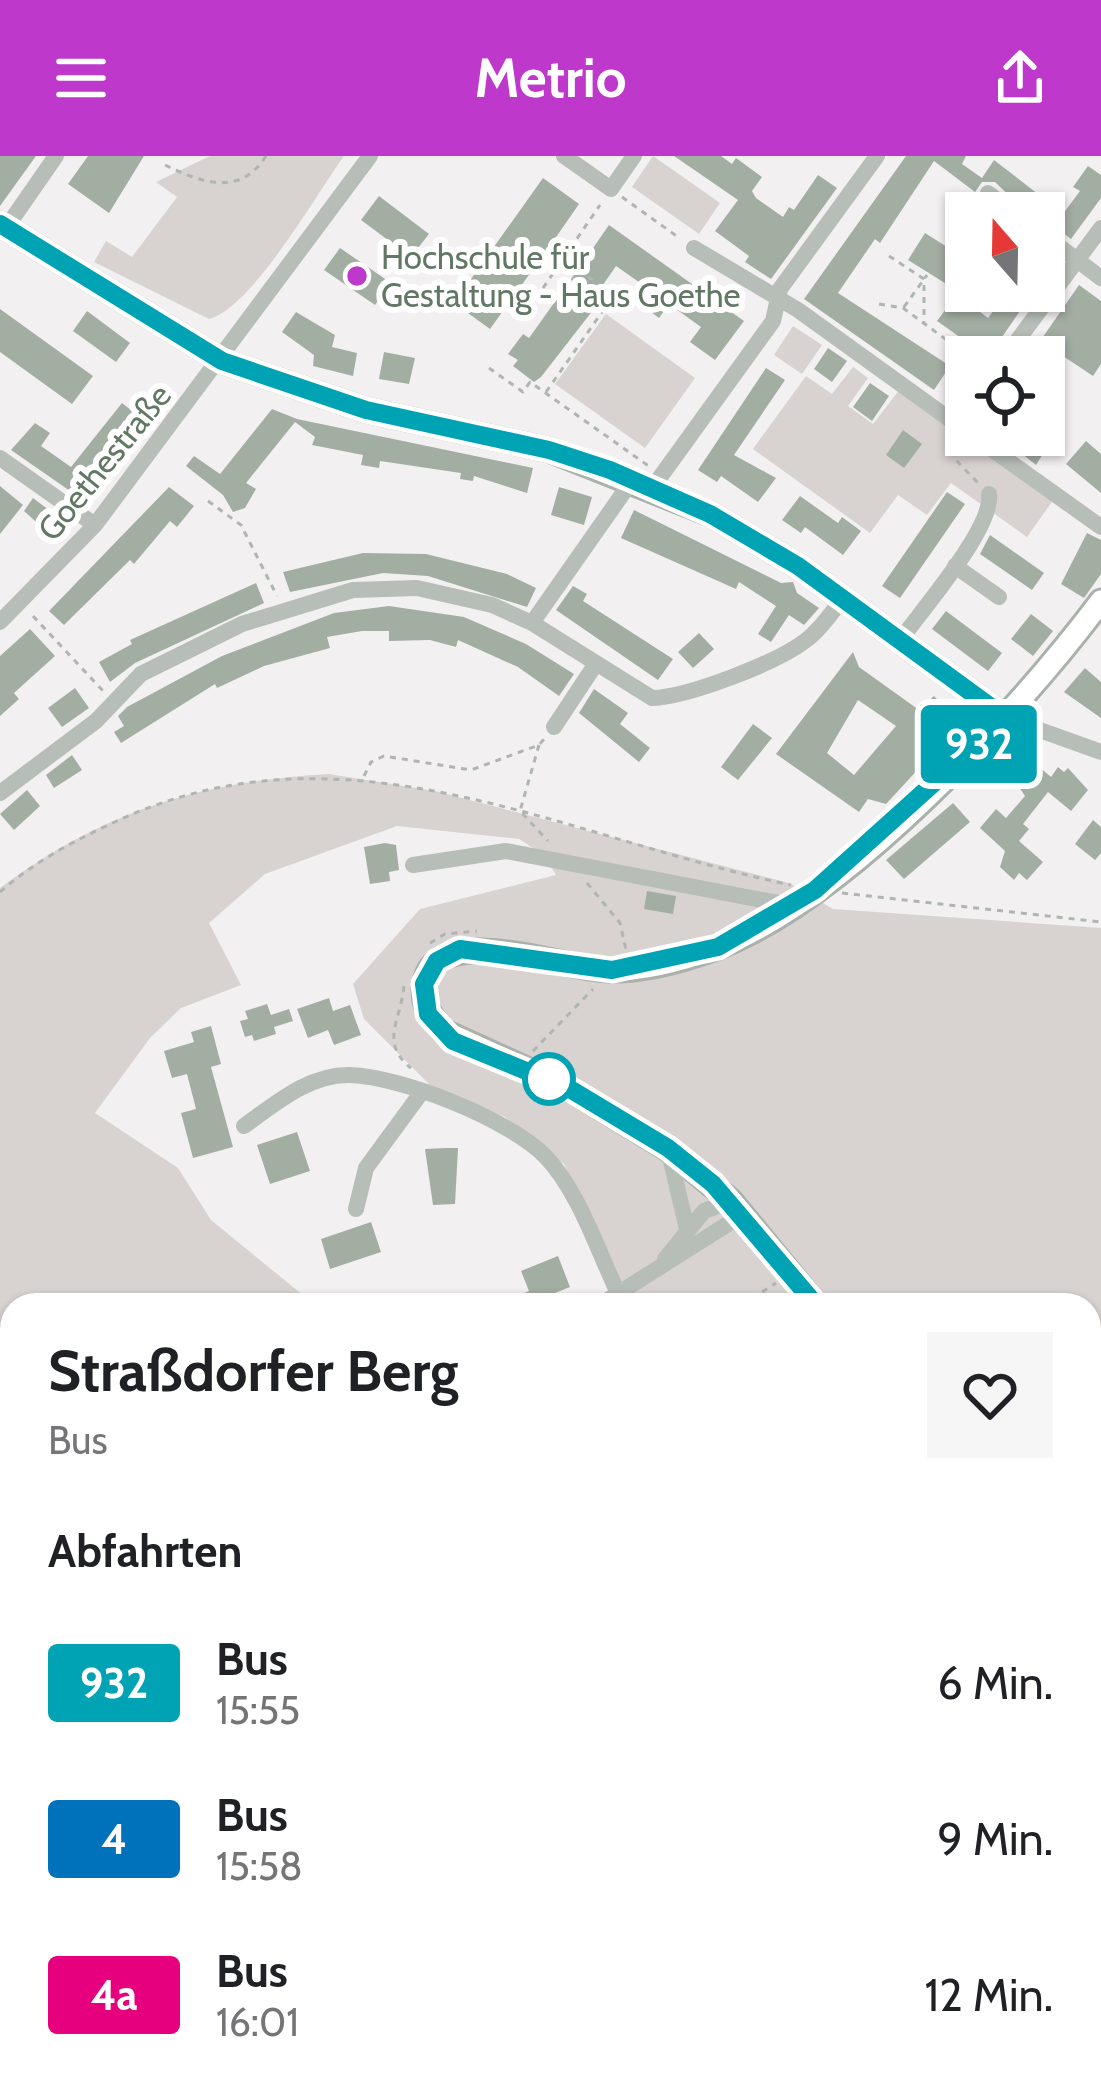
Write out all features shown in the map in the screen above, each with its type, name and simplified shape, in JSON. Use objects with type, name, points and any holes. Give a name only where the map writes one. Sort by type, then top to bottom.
[{"type":"main road","points":[[3,226],[222,361],[366,410],[500,436],[649,480],[767,545],[1006,718]]},
{"type":"main road","points":[[805,1293],[736,1208],[668,1148],[570,1089],[453,1041],[428,1014],[424,984],[437,961],[472,948],[612,970],[718,947],[794,906],[1006,718],[1101,601]]},
{"type":"street","points":[[3,226],[56,156]]},
{"type":"street","name":"Goethestraße","points":[[0,622],[95,525],[222,361],[370,156]]},
{"type":"street","points":[[564,156],[611,189],[634,156]]},
{"type":"street","points":[[532,623],[773,321],[777,300],[877,156]]},
{"type":"street","points":[[1021,336],[1101,228]]},
{"type":"street","points":[[694,248],[945,411]]},
{"type":"street","points":[[1065,251],[1101,278]]},
{"type":"street","points":[[1008,456],[1101,526]]},
{"type":"street","points":[[0,458],[95,525]]},
{"type":"street","points":[[901,639],[955,566],[991,506],[989,494]]},
{"type":"street","points":[[955,566],[999,597]]},
{"type":"street","points":[[0,793],[114,702],[141,674],[282,609],[352,590],[446,591],[532,623],[652,698],[668,697],[789,651],[817,631],[844,598]]},
{"type":"street","points":[[554,727],[596,665]]},
{"type":"street","points":[[1006,718],[1101,752]]},
{"type":"street","points":[[412,865],[506,851],[794,906]]},
{"type":"street","points":[[244,1126],[298,1087],[350,1075],[421,1093],[498,1122],[546,1157],[618,1293]]},
{"type":"street","points":[[356,1209],[366,1168],[421,1093]]},
{"type":"street","points":[[668,1148],[687,1229]]},
{"type":"street","points":[[661,1265],[704,1211],[736,1208]]},
{"type":"street","points":[[622,1293],[736,1208]]},
{"type":"path","points":[[165,165],[213,184],[234,183],[249,177],[266,156]]},
{"type":"path","points":[[543,288],[611,189],[694,248]]},
{"type":"path","points":[[889,256],[925,277]]},
{"type":"path","points":[[545,393],[614,295],[563,259]]},
{"type":"path","points":[[903,308],[925,277]]},
{"type":"path","points":[[925,277],[925,324]]},
{"type":"path","points":[[879,304],[903,308],[945,339]]},
{"type":"path","points":[[489,368],[523,392],[530,382],[649,480]]},
{"type":"path","points":[[953,456],[989,494]]},
{"type":"path","points":[[208,501],[241,525],[282,609]]},
{"type":"path","points":[[21,604],[114,702]]},
{"type":"path","points":[[531,763],[554,727]]},
{"type":"path","points":[[363,778],[370,761],[384,756],[471,770],[539,745]]},
{"type":"path","points":[[0,892],[90,833],[173,798],[289,777],[363,778],[504,806],[660,854],[815,890],[1101,922]]},
{"type":"path","points":[[422,948],[446,934],[488,932]]},
{"type":"path","points":[[519,1066],[612,970]]},
{"type":"path","points":[[404,986],[391,1034],[397,1057],[419,1074],[421,1093]]},
{"type":"path","points":[[760,1293],[788,1274]]},
{"type":"shaded area","points":[[210,156],[344,156],[263,273],[226,311],[209,319],[94,262],[106,241],[132,257],[177,197],[156,182]]},
{"type":"shaded area","points":[[653,156],[720,203],[699,234],[632,187]]},
{"type":"shaded area","points":[[606,314],[695,378],[645,448],[555,384]]},
{"type":"shaded area","points":[[793,326],[822,345],[802,374],[774,355]]},
{"type":"shaded area","points":[[853,367],[868,378],[848,406],[873,424],[900,389],[945,421],[945,456],[994,456],[1054,499],[1027,537],[951,483],[927,515],[898,495],[870,533],[753,449],[806,376],[832,394]]},
{"type":"shaded area","points":[[329,774],[435,791],[789,883],[833,909],[1101,928],[1101,1293],[624,1293],[564,1164],[505,1117],[430,1085],[364,1019],[353,984],[420,909],[556,875],[544,855],[519,839],[397,826],[265,874],[209,923],[241,985],[181,1008],[150,1038],[95,1113],[178,1168],[211,1220],[300,1293],[0,1293],[0,888],[78,838],[116,820],[196,793]]},
{"type":"building","points":[[0,156],[36,156],[0,206]]},
{"type":"building","points":[[88,156],[144,156],[109,213],[68,184]]},
{"type":"building","points":[[674,156],[721,156],[732,164],[736,158],[762,177],[752,191],[756,198],[783,217],[789,207],[794,210],[818,175],[837,188],[771,279],[745,262],[749,256],[715,231],[738,200]]},
{"type":"building","points":[[906,156],[966,156],[962,164],[982,178],[994,160],[1035,192],[1005,192],[995,182],[982,182],[975,192],[934,161],[880,243],[875,239],[838,293],[945,363],[945,374],[934,390],[804,299]]},
{"type":"building","points":[[1088,166],[1101,175],[1101,198],[1071,239],[1065,234],[1065,211],[1080,191],[1073,187]]},
{"type":"building","points":[[543,178],[579,204],[552,243],[582,264],[609,225],[744,321],[715,360],[690,342],[701,327],[669,304],[659,318],[639,303],[649,289],[616,266],[598,292],[604,296],[541,377],[534,382],[513,366],[518,360],[508,354],[523,334],[529,338],[574,275],[544,254],[490,329],[454,303]]},
{"type":"building","points":[[379,196],[429,234],[411,257],[361,220]]},
{"type":"building","points":[[925,233],[945,246],[945,283],[908,260]]},
{"type":"building","name":"Hochschule für Gestaltung - Haus Goethe","points":[[340,248],[391,283],[375,305],[324,270]]},
{"type":"building","points":[[1079,285],[1101,301],[1101,364],[1093,376],[1065,357],[1065,336],[1044,336],[1065,312]]},
{"type":"building","points":[[0,309],[93,376],[72,404],[0,352]]},
{"type":"building","points":[[945,310],[980,312],[988,318],[992,312],[1019,312],[1003,336],[958,336],[937,321]]},
{"type":"building","points":[[87,311],[130,343],[116,362],[73,331]]},
{"type":"building","points":[[296,312],[335,335],[332,347],[357,353],[353,376],[313,366],[314,355],[282,332]]},
{"type":"building","points":[[828,348],[847,361],[832,382],[814,369]]},
{"type":"building","points":[[384,352],[415,358],[409,384],[379,379]]},
{"type":"building","points":[[766,368],[785,380],[734,455],[776,478],[758,502],[721,476],[717,482],[698,470]]},
{"type":"building","points":[[870,383],[889,396],[872,421],[853,407]]},
{"type":"building","points":[[122,403],[146,422],[83,500],[11,450],[35,423],[50,433],[41,446],[71,467]]},
{"type":"building","points":[[272,409],[297,419],[533,468],[527,493],[474,476],[473,481],[460,479],[461,473],[380,461],[379,468],[361,465],[363,455],[312,445],[315,437],[295,422],[246,483],[256,489],[245,508],[233,512],[223,495],[186,466],[194,456],[220,474]]},
{"type":"building","points":[[903,430],[922,444],[904,468],[886,455]]},
{"type":"building","points":[[1086,441],[1101,454],[1101,493],[1066,464]]},
{"type":"building","points":[[0,486],[23,505],[0,534]]},
{"type":"building","points":[[169,487],[194,506],[177,527],[170,521],[134,564],[130,560],[64,625],[49,611]]},
{"type":"building","points":[[559,487],[592,497],[584,525],[551,515]]},
{"type":"building","points":[[947,492],[965,504],[900,598],[882,586]]},
{"type":"building","points":[[800,496],[838,523],[842,517],[861,531],[843,555],[805,527],[801,533],[782,520]]},
{"type":"building","points":[[33,498],[66,523],[55,539],[24,511]]},
{"type":"building","points":[[634,510],[781,583],[793,582],[797,593],[819,608],[804,625],[789,615],[771,642],[758,634],[776,606],[739,582],[736,589],[621,538]]},
{"type":"building","points":[[1087,533],[1101,540],[1101,574],[1084,598],[1061,584]]},
{"type":"building","points":[[990,535],[1044,573],[1032,590],[980,554]]},
{"type":"building","points":[[363,553],[426,554],[507,574],[536,588],[527,607],[428,576],[383,573],[290,592],[283,572]]},
{"type":"building","points":[[256,583],[264,603],[135,663],[110,682],[99,662],[132,644],[130,640]]},
{"type":"building","points":[[573,586],[587,594],[583,601],[673,659],[658,680],[556,610]]},
{"type":"building","points":[[389,606],[464,617],[526,644],[574,674],[559,696],[518,667],[458,640],[456,647],[430,640],[389,641],[389,631],[362,631],[327,637],[330,648],[264,666],[217,688],[215,684],[121,743],[114,732],[124,726],[118,716],[127,707],[222,656],[334,613]]},
{"type":"building","points":[[946,611],[1002,653],[988,671],[932,629]]},
{"type":"building","points":[[1031,614],[1053,631],[1033,656],[1011,639]]},
{"type":"building","points":[[30,629],[55,656],[14,693],[19,699],[0,716],[0,656]]},
{"type":"building","points":[[699,633],[714,649],[693,668],[678,652]]},
{"type":"building","points":[[853,652],[859,667],[919,710],[934,696],[960,724],[886,804],[868,799],[859,812],[776,754]],"holes":[[[858,700],[896,726],[854,775],[827,753]]]},
{"type":"building","points":[[1085,668],[1101,682],[1101,718],[1064,692]]},
{"type":"building","points":[[75,688],[89,708],[62,727],[48,708]]},
{"type":"building","points":[[594,689],[628,713],[620,724],[650,748],[639,762],[579,713]]},
{"type":"building","points":[[753,724],[772,738],[738,780],[721,767]]},
{"type":"building","points":[[72,755],[82,770],[54,788],[46,775]]},
{"type":"building","points":[[1032,761],[1051,777],[1058,767],[1064,772],[1068,768],[1088,790],[1071,811],[1048,792],[1023,824],[1029,829],[1019,841],[1043,862],[1027,880],[1019,873],[1014,880],[1000,867],[1005,851],[980,828],[996,809],[1006,818],[1025,796],[1013,778]]},
{"type":"building","points":[[27,790],[40,806],[14,830],[0,814]]},
{"type":"building","points":[[953,803],[970,822],[904,879],[886,860]]},
{"type":"building","points":[[1093,820],[1101,827],[1101,853],[1095,860],[1075,844]]},
{"type":"building","points":[[396,845],[399,870],[389,872],[390,881],[370,884],[364,847]]},
{"type":"building","points":[[647,891],[676,896],[673,914],[644,909]]},
{"type":"building","points":[[329,998],[333,1011],[350,1005],[361,1035],[334,1045],[328,1030],[308,1038],[297,1009]]},
{"type":"building","points":[[267,1004],[271,1015],[289,1009],[293,1021],[274,1027],[276,1034],[254,1041],[252,1035],[245,1037],[240,1021],[248,1019],[245,1011]]},
{"type":"building","points":[[211,1026],[221,1064],[211,1067],[233,1147],[193,1158],[181,1113],[196,1109],[187,1074],[172,1078],[164,1051],[194,1042],[191,1032]]},
{"type":"building","points":[[297,1132],[310,1171],[270,1184],[257,1145]]},
{"type":"building","points":[[458,1148],[455,1204],[433,1205],[425,1149]]},
{"type":"building","points":[[371,1222],[381,1252],[330,1269],[321,1239]]},
{"type":"building","points":[[558,1256],[570,1287],[555,1293],[524,1293],[529,1291],[521,1271]]},
{"type":"bus line","name":"932","points":[[0,224],[181,340],[222,361],[366,410],[549,450],[653,487],[710,514],[798,566],[1006,718],[874,843],[815,890],[718,947],[650,966],[612,970],[460,949],[437,961],[424,984],[428,1014],[453,1041],[570,1089],[668,1148],[713,1184],[805,1293]]},
{"type":"place","name":"Hochschule für Gestaltung - Haus Goethe","points":[[357,276]]}]
